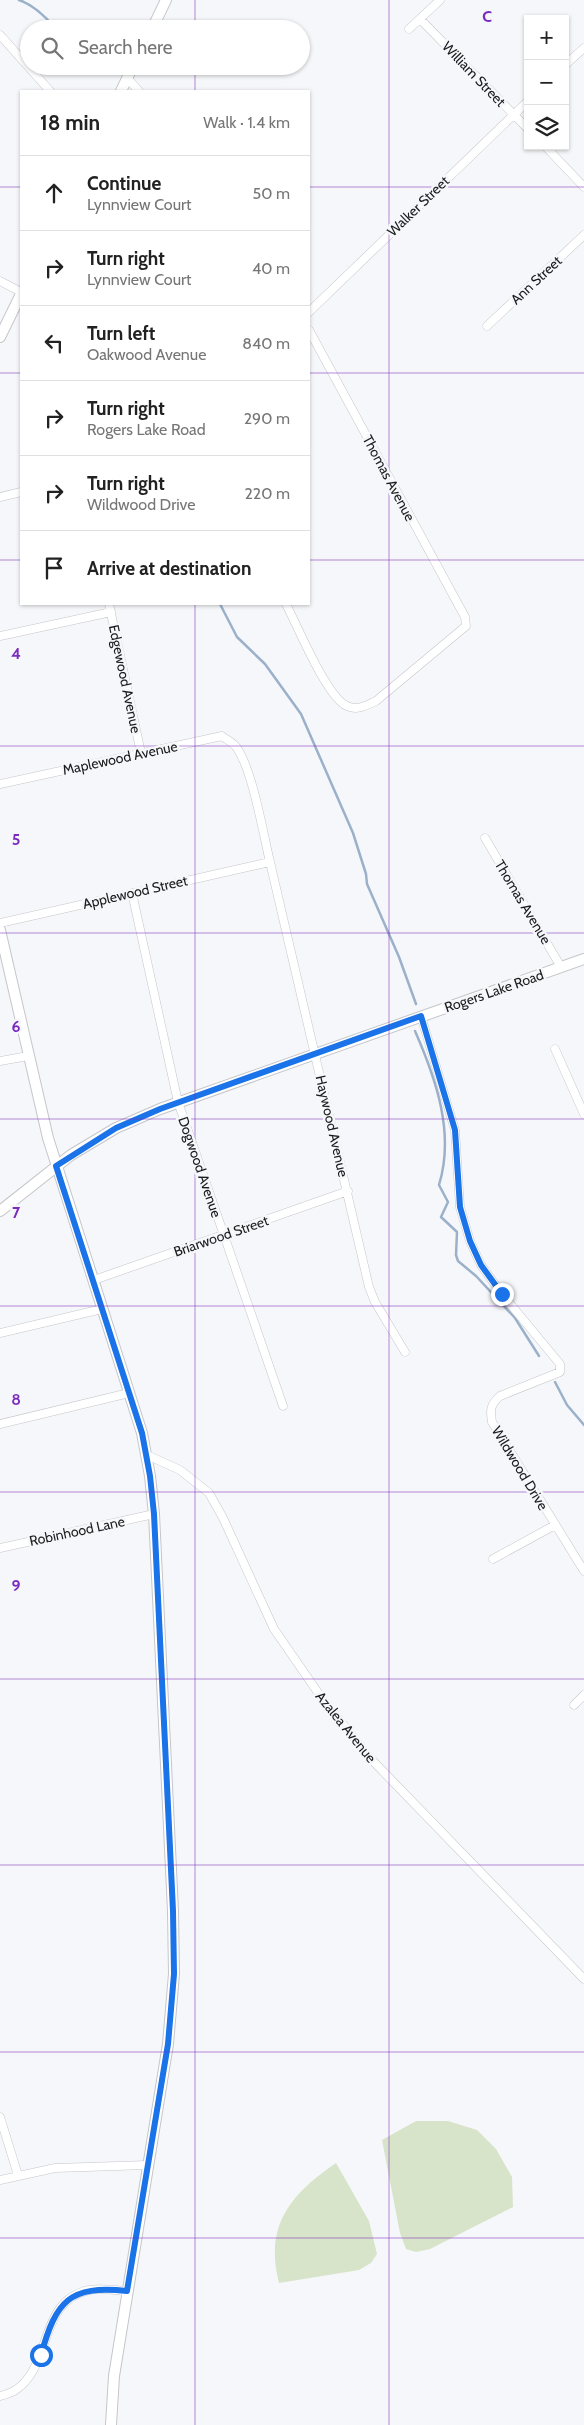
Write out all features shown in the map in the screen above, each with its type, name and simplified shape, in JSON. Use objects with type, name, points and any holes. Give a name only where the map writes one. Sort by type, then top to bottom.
[{"type":"street","points":[[156,20],[166,0]]},
{"type":"street","points":[[409,29],[440,0]]},
{"type":"street","name":"William Street","points":[[420,19],[524,125]]},
{"type":"street","points":[[0,35],[20,57]]},
{"type":"street","points":[[569,61],[584,48]]},
{"type":"street","points":[[36,75],[49,90]]},
{"type":"street","points":[[121,90],[128,75]]},
{"type":"street","points":[[127,78],[138,90]]},
{"type":"street","name":"Walker Street","points":[[310,311],[524,105]]},
{"type":"street","points":[[549,150],[584,187]]},
{"type":"street","name":"Ann Street","points":[[487,326],[584,235]]},
{"type":"street","points":[[0,281],[20,292]]},
{"type":"street","points":[[0,337],[20,295]]},
{"type":"street","name":"Thomas Avenue","points":[[286,605],[326,684],[340,703],[348,708],[362,708],[376,702],[466,626],[465,617],[310,332]]},
{"type":"street","points":[[0,497],[20,492]]},
{"type":"street","points":[[0,636],[110,608]]},
{"type":"street","name":"Edgewood Avenue","points":[[110,608],[141,753]]},
{"type":"street","name":"Maplewood Avenue","points":[[0,784],[222,736],[237,748]]},
{"type":"street","name":"Haywood Avenue","points":[[237,748],[243,760],[254,795],[369,1287],[375,1302],[405,1352]]},
{"type":"street","name":"Thomas Avenue","points":[[485,838],[561,967]]},
{"type":"street","name":"Applewood Street","points":[[0,923],[270,862]]},
{"type":"street","name":"Dogwood Avenue","points":[[132,893],[178,1102],[283,1406]]},
{"type":"street","points":[[0,930],[28,1056],[56,1166],[94,1280],[147,1455],[154,1514],[173,1911],[174,1974],[168,2044],[114,2376],[111,2425]]},
{"type":"street","name":"Rogers Lake Road","points":[[0,1211],[56,1166],[116,1128],[178,1102],[584,959]]},
{"type":"street","name":"Wildwood Drive","points":[[421,1016],[455,1130],[460,1207],[470,1241],[481,1265],[502,1294],[560,1364],[560,1372],[500,1396],[493,1402],[490,1410],[492,1422],[498,1435],[584,1572]]},
{"type":"street","points":[[555,1049],[584,1114]]},
{"type":"street","points":[[0,1061],[28,1056]]},
{"type":"street","name":"Briarwood Street","points":[[94,1280],[348,1191]]},
{"type":"street","points":[[0,1333],[102,1309]]},
{"type":"street","points":[[0,1424],[129,1393]]},
{"type":"street","name":"Azalea Avenue","points":[[147,1455],[180,1470],[209,1493],[223,1518],[274,1629],[320,1698],[372,1760],[584,1979]]},
{"type":"street","name":"Robinhood Lane","points":[[0,1548],[154,1514]]},
{"type":"street","points":[[493,1559],[555,1525]]},
{"type":"street","points":[[574,1705],[584,1695]]},
{"type":"street","points":[[0,2117],[18,2175]]},
{"type":"street","points":[[0,2180],[55,2168],[148,2165]]},
{"type":"street","points":[[0,2396],[15,2391],[28,2378],[41,2355],[51,2321],[59,2309],[71,2298],[88,2290],[127,2291]]},
{"type":"green space","points":[[416,2121],[448,2121],[477,2130],[496,2149],[512,2177],[513,2207],[430,2249],[416,2252],[406,2249],[400,2233],[382,2140]]},
{"type":"green space","points":[[336,2163],[369,2221],[377,2254],[371,2263],[359,2270],[279,2283],[275,2262],[275,2244],[285,2213],[294,2199],[306,2187]]},
{"type":"waterway","points":[[19,0],[30,5],[48,20]]},
{"type":"waterway","points":[[221,605],[237,637],[265,664],[301,714],[353,833],[366,874],[367,884],[399,957],[416,1004]]},
{"type":"waterway","points":[[415,1031],[436,1087],[444,1126],[445,1146],[439,1185],[448,1202],[441,1217],[457,1232],[456,1255],[458,1261],[476,1276],[515,1318],[539,1356]]},
{"type":"waterway","points":[[555,1382],[567,1405],[584,1425]]},
{"type":"route","points":[[41,2355],[51,2321],[59,2309],[71,2298],[88,2290],[127,2291],[168,2044],[174,1974],[173,1911],[154,1514],[147,1455],[142,1433],[94,1280],[56,1166],[116,1128],[160,1109],[421,1016],[455,1130],[460,1207],[470,1241],[481,1265],[502,1294]]}]
